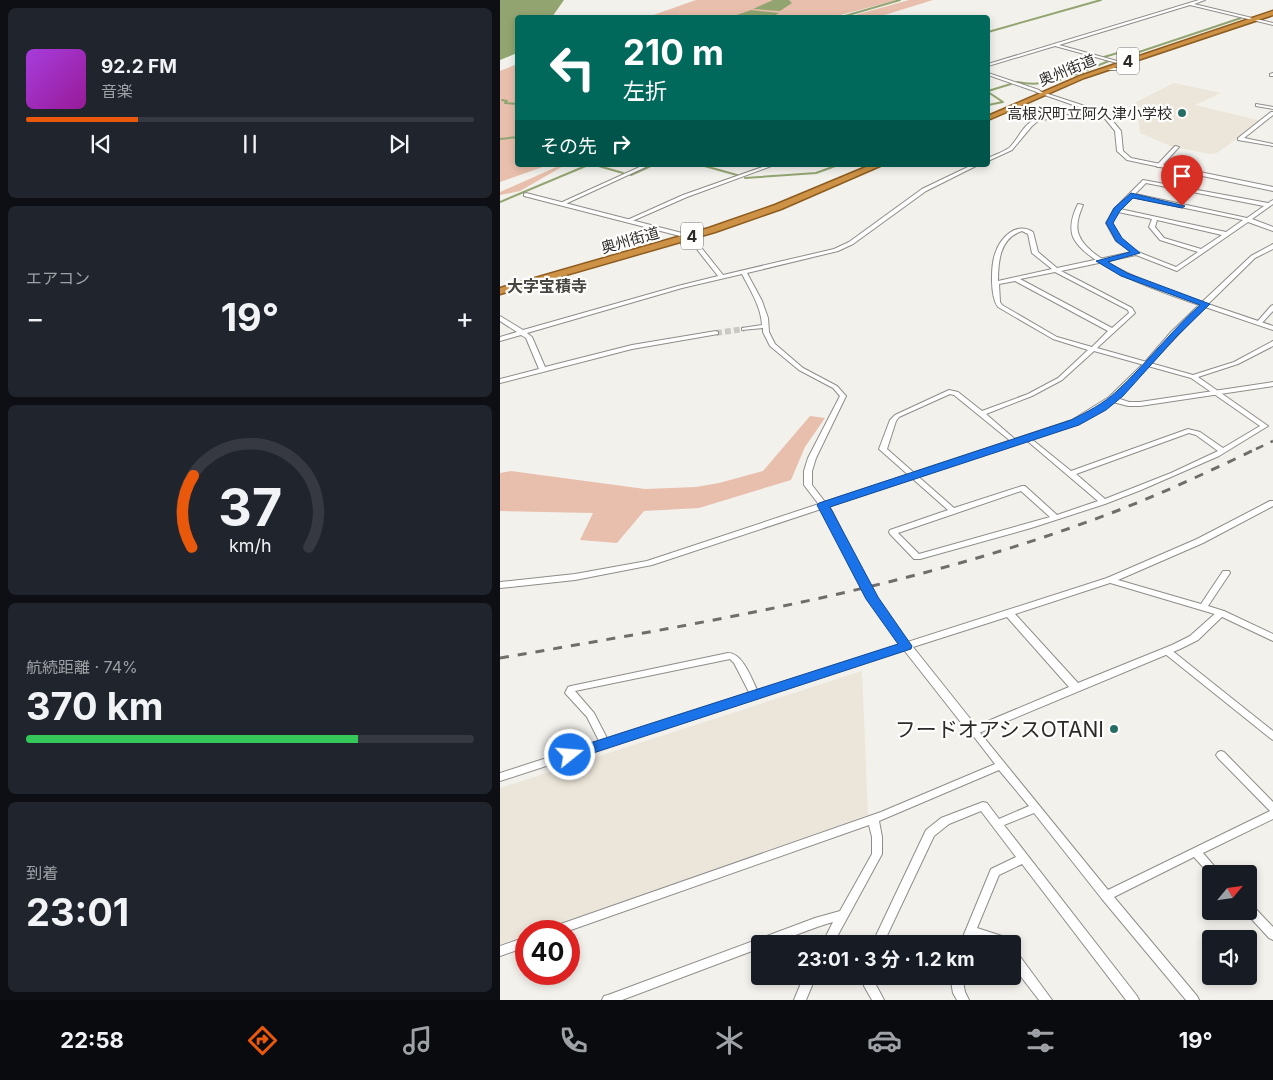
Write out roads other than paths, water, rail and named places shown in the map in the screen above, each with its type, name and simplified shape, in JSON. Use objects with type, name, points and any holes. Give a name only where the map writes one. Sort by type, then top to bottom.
[{"type":"highway","name":"奥州街道","points":[[990,117],[1042,91],[1273,12]]},
{"type":"highway","name":"奥州街道","points":[[990,112],[1116,62],[1252,19]]},
{"type":"highway","name":"奥州街道","points":[[500,287],[684,236],[764,207],[861,167]]},
{"type":"highway","name":"奥州街道","points":[[500,291],[778,207],[873,167]]},
{"type":"street","points":[[990,64],[1203,0]]},
{"type":"street","points":[[1189,4],[1273,24]]},
{"type":"street","points":[[1056,45],[1116,62]]},
{"type":"street","points":[[1106,69],[1133,69]]},
{"type":"street","points":[[990,75],[1099,111],[1107,116],[1118,132],[1120,151],[1123,156],[1136,162],[1273,189]]},
{"type":"street","points":[[1257,105],[1273,108]]},
{"type":"street","points":[[990,159],[1010,149],[1030,125],[1037,120],[1052,117],[1090,116],[1099,111]]},
{"type":"street","points":[[1273,114],[1240,139],[1273,144]]},
{"type":"street","points":[[1159,166],[1177,147]]},
{"type":"street","points":[[561,204],[644,167]]},
{"type":"street","points":[[628,221],[685,196],[766,167]]},
{"type":"street","points":[[500,339],[638,298],[819,256],[845,247],[924,190],[972,167]]},
{"type":"street","points":[[1268,205],[1145,181],[1116,210],[1110,223],[1118,240],[1136,253],[1178,269],[1273,202]]},
{"type":"street","points":[[526,195],[684,236],[698,246],[722,277]]},
{"type":"street","points":[[1131,195],[1249,220],[1273,229]]},
{"type":"street","points":[[1080,206],[1074,219],[1076,236],[1087,251],[1100,261],[1124,274],[1273,328]]},
{"type":"street","points":[[1116,210],[1226,234]]},
{"type":"street","points":[[1155,219],[1152,227],[1162,239],[1201,252]]},
{"type":"street","points":[[981,414],[1030,395],[1060,379],[1094,349],[1132,311],[1057,271],[1035,253],[1029,231],[1018,230],[1010,235],[996,254],[996,283],[1000,306],[1055,338],[1094,349],[1148,364],[1193,377],[1218,392],[1265,426],[1223,450],[1174,474],[1056,517],[1025,528],[916,557],[893,532],[1022,488],[1056,517]]},
{"type":"street","points":[[500,585],[560,580],[609,573],[649,563],[1075,422],[1112,399],[1148,364],[1174,334],[1253,257],[1273,246]]},
{"type":"street","points":[[996,283],[1136,253]]},
{"type":"street","points":[[744,272],[759,301],[772,345],[808,374],[835,387],[843,396],[812,458],[808,471],[808,485],[823,505],[873,599],[906,646],[1035,808],[1193,1000]]},
{"type":"street","points":[[1017,280],[1112,331]]},
{"type":"street","points":[[1259,323],[1273,307]]},
{"type":"street","points":[[500,318],[528,337],[543,370]]},
{"type":"street","points":[[744,329],[765,326]]},
{"type":"street","points":[[500,381],[644,344],[716,333]]},
{"type":"street","points":[[1193,377],[1236,363],[1273,343]]},
{"type":"street","points":[[1112,399],[1128,404],[1140,404],[1273,384]]},
{"type":"street","points":[[953,511],[883,449],[893,420],[897,416],[949,392],[956,394],[1015,442]]},
{"type":"street","points":[[1070,474],[1188,431],[1198,433],[1223,450]]},
{"type":"street","points":[[1027,438],[1102,500]]},
{"type":"street","points":[[500,777],[1110,580],[1200,541],[1273,503]]},
{"type":"street","points":[[1203,608],[1226,573]]},
{"type":"street","points":[[1110,580],[1221,613],[1273,638]]},
{"type":"street","points":[[1009,613],[1077,689]]},
{"type":"street","points":[[974,731],[1167,651],[1194,638],[1221,613]]},
{"type":"street","points":[[1167,651],[1273,736]]},
{"type":"street","points":[[605,744],[591,715],[570,692],[571,689],[732,656],[738,661],[755,696]]},
{"type":"street","points":[[1221,755],[1273,808]]},
{"type":"street","points":[[580,922],[873,819],[1002,766]]},
{"type":"street","points":[[881,935],[930,833],[945,821],[983,806],[1133,1000]]},
{"type":"street","points":[[998,824],[1035,808]]},
{"type":"street","points":[[1106,896],[1273,814]]},
{"type":"street","points":[[832,935],[877,854],[877,837],[873,819]]},
{"type":"street","points":[[1196,852],[1208,865]]},
{"type":"street","points":[[968,935],[995,872],[1024,858]]},
{"type":"street","points":[[611,999],[819,921],[843,915]]},
{"type":"street","points":[[1258,918],[1273,934]]},
{"type":"street","points":[[970,930],[986,935]]},
{"type":"street","points":[[500,951],[515,946]]},
{"type":"street","points":[[1021,967],[1046,1000]]},
{"type":"street","points":[[800,1000],[806,985]]},
{"type":"street","points":[[870,985],[878,1000]]},
{"type":"street","points":[[958,985],[963,1000]]},
{"type":"waterway","points":[[848,15],[900,0]]},
{"type":"waterway","points":[[990,31],[1101,0]]},
{"type":"waterway","points":[[1104,57],[1128,50],[1139,52],[1241,18]]},
{"type":"waterway","points":[[1017,82],[1029,84],[1053,82],[1109,61]]},
{"type":"waterway","points":[[990,90],[1011,84]]},
{"type":"waterway","points":[[990,93],[1003,102],[990,105]]},
{"type":"waterway","points":[[502,100],[507,101],[505,103],[515,104]]},
{"type":"waterway","points":[[500,139],[515,137]]},
{"type":"waterway","points":[[500,202],[583,167]]},
{"type":"waterway","points":[[602,167],[623,173]]},
{"type":"waterway","points":[[631,175],[649,167]]},
{"type":"waterway","points":[[708,167],[737,175]]},
{"type":"waterway","points":[[745,178],[816,173],[832,167]]},
{"type":"tunnel","points":[[716,333],[744,329]]},
{"type":"railway","points":[[1256,449],[1273,441]]},
{"type":"railway","points":[[500,658],[649,632],[797,603],[943,568],[1016,546],[1109,514],[1174,487],[1258,448]]},
{"type":"place","name":"高根沢町立阿久津小学校","points":[[1182,113]]},
{"type":"place","name":"フードオアシスOTANI","points":[[1114,729]]},
{"type":"district","name":"大字宝積寺","points":[[547,286]]}]
